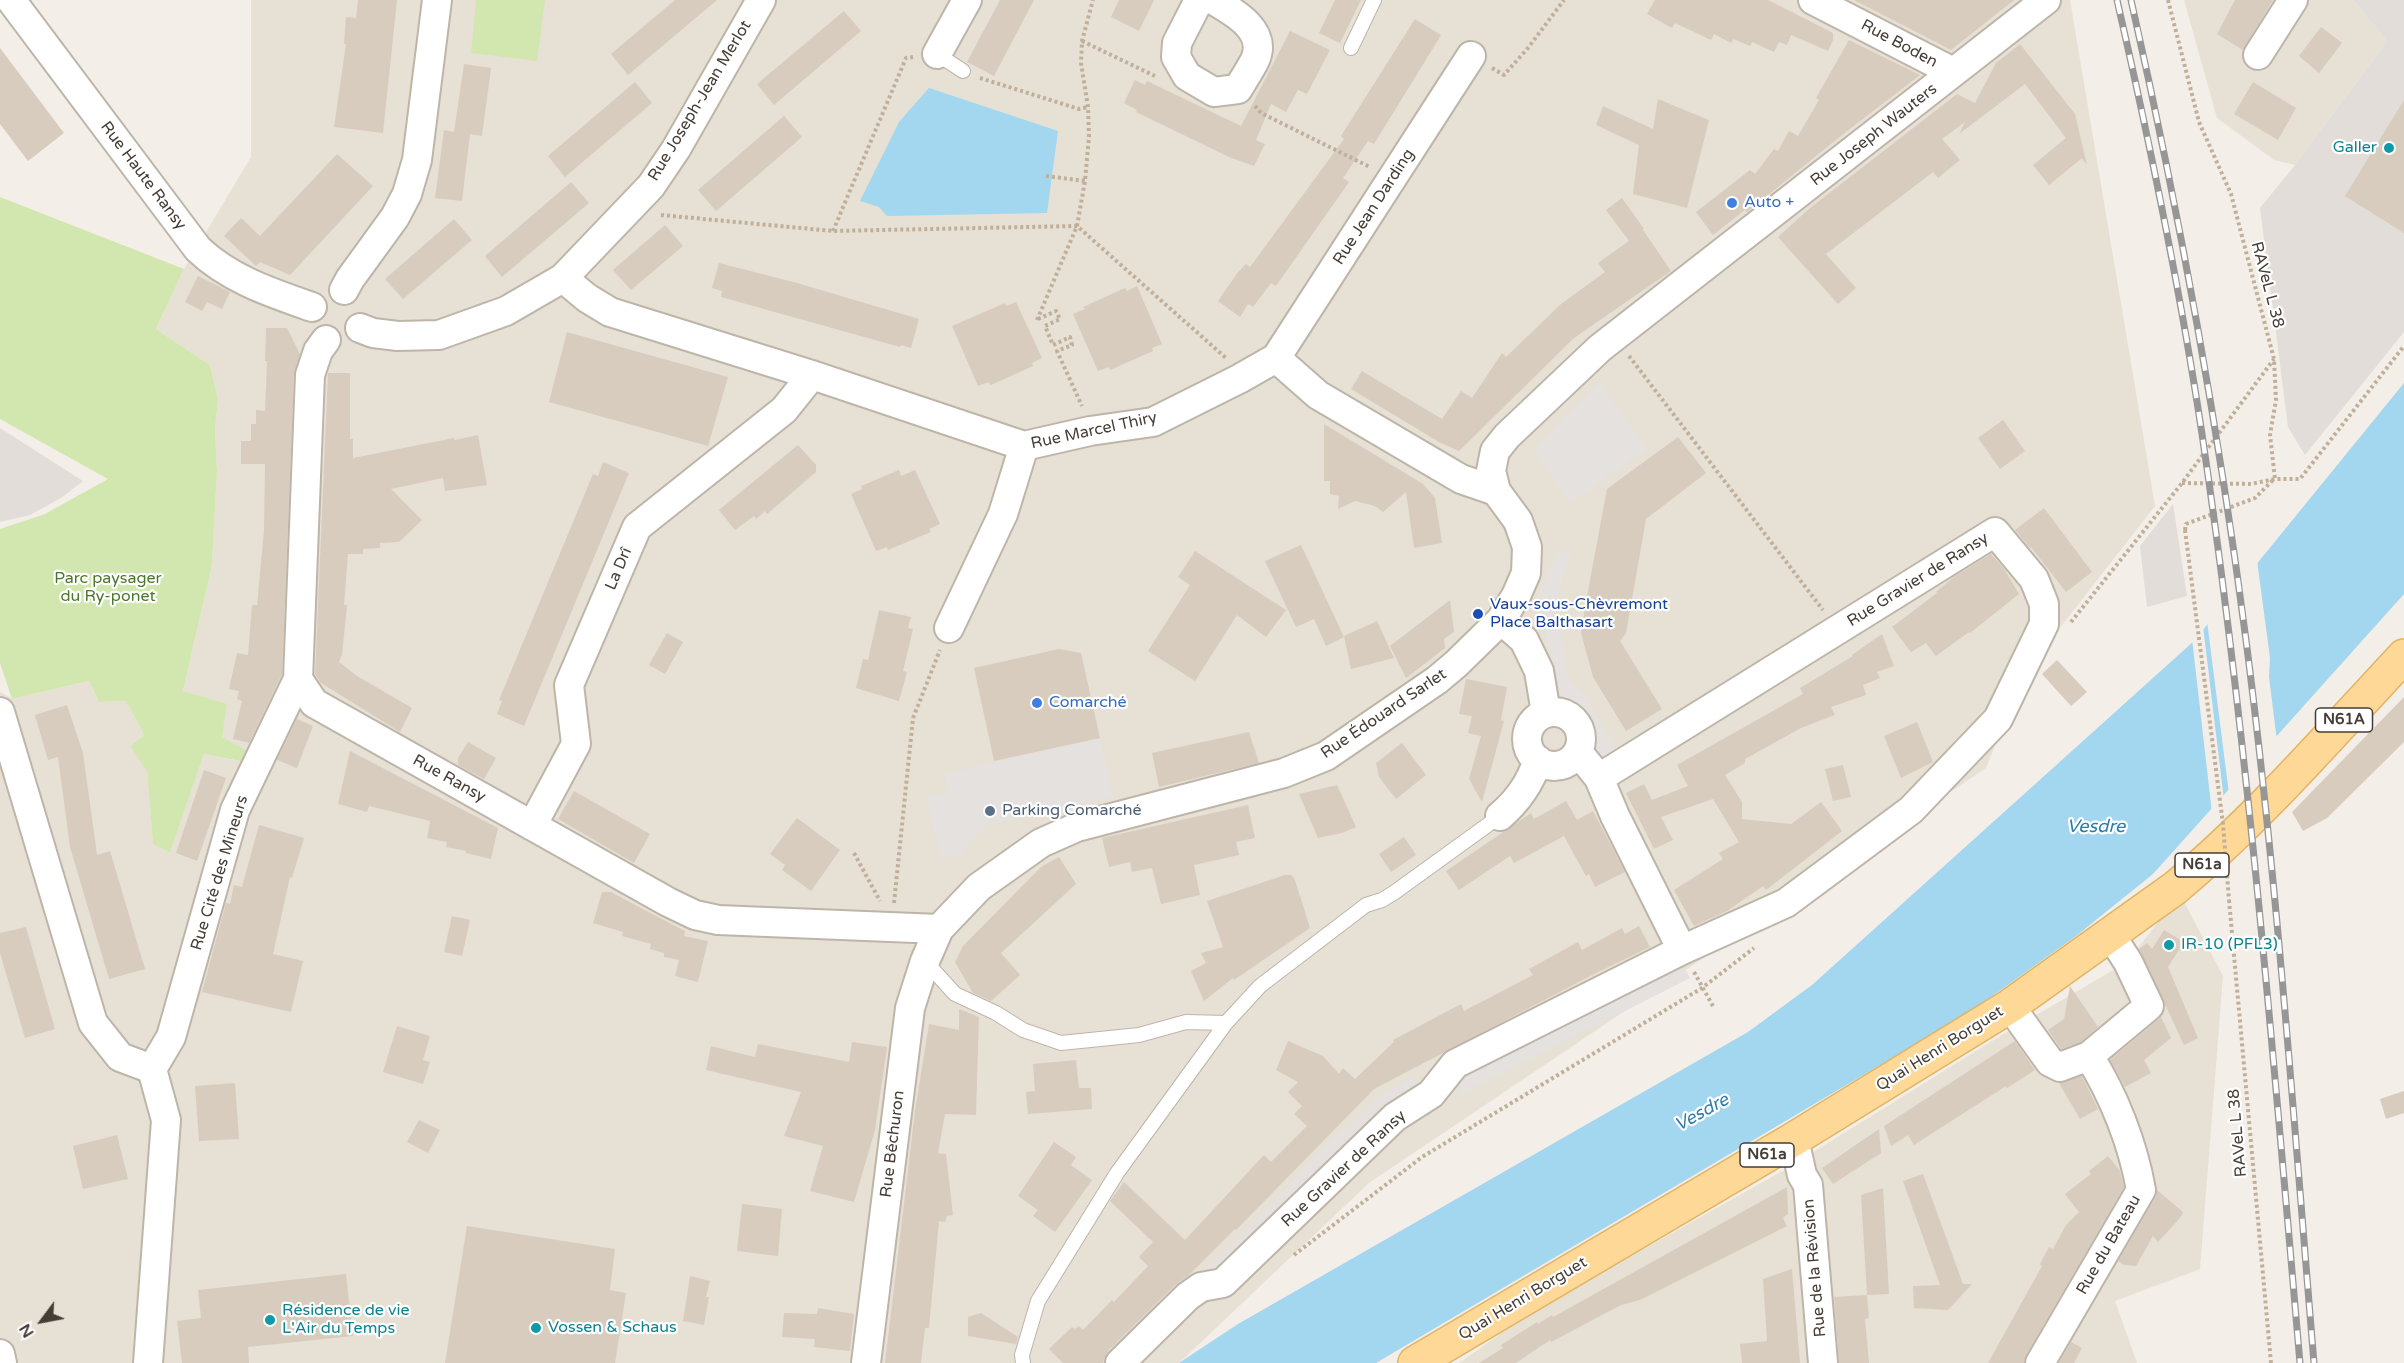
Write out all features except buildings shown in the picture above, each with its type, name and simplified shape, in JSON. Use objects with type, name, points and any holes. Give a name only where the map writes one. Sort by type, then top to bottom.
[{"type":"main road","name":"Quai Henri Borguet","points":[[1415,1363],[1794,1139],[2010,1006],[2175,888],[2199,868],[2284,783],[2404,656]]},
{"type":"street","name":"Rue Haute Ransy","points":[[11,0],[198,249],[207,258],[249,283],[312,307]]},
{"type":"street","points":[[344,291],[350,279],[395,218],[407,195],[417,160],[437,0]]},
{"type":"street","name":"Rue Joseph-Jean Merlot","points":[[360,328],[373,333],[398,336],[440,335],[506,311],[563,278],[651,186],[676,149],[760,0]]},
{"type":"street","points":[[937,54],[967,0]]},
{"type":"street","points":[[1199,0],[1176,43],[1176,57],[1187,76],[1214,92],[1238,89],[1256,59],[1258,48],[1255,36],[1239,15],[1213,0]]},
{"type":"street","name":"Rue Boden","points":[[1813,0],[1953,72]]},
{"type":"street","name":"Rue Joseph Wauters","points":[[1496,491],[1491,471],[1495,452],[1507,436],[1587,358],[2046,0]]},
{"type":"street","points":[[2258,55],[2293,0]]},
{"type":"street","name":"Rue Jean Darding","points":[[1276,358],[1471,56]]},
{"type":"street","name":"Rue Marcel Thiry","points":[[563,278],[587,298],[610,312],[812,375],[1024,446],[1090,431],[1153,422],[1276,358]]},
{"type":"street","points":[[336,290],[344,291],[357,299],[361,305],[363,321],[349,340],[333,343],[314,330],[311,323],[312,307],[321,294],[336,290]]},
{"type":"street","points":[[298,679],[310,375],[318,351],[326,340]]},
{"type":"street","points":[[1276,358],[1318,395],[1461,479],[1496,491]]},
{"type":"street","name":"La Drî","points":[[532,826],[576,744],[569,685],[637,527],[784,410],[812,375]]},
{"type":"street","points":[[949,628],[1003,514],[1024,446]]},
{"type":"street","name":"Rue Édouard Sarlet","points":[[939,929],[979,887],[1050,839],[1077,827],[1284,773],[1326,756],[1437,680],[1501,620],[1516,596],[1526,573],[1527,547],[1518,521],[1496,491]]},
{"type":"street","name":"Rue Gravier de Ransy","points":[[1120,1363],[1188,1296],[1201,1287],[1223,1283],[1395,1117],[1431,1094],[1455,1064],[1682,950],[1786,903],[1911,810],[1998,719],[2044,624],[2044,604],[2034,579],[1995,532],[1599,778]]},
{"type":"street","points":[[1501,620],[1524,640],[1539,670],[1546,713]]},
{"type":"street","name":"Rue Ransy","points":[[298,679],[314,703],[695,915],[718,920],[892,921],[939,929]]},
{"type":"street","name":"Rue Cité des Mineurs","points":[[152,1069],[171,1037],[236,810],[298,679]]},
{"type":"street","points":[[0,712],[93,1023],[120,1057],[152,1069],[166,1120],[148,1363]]},
{"type":"street","points":[[1546,713],[1564,714],[1572,719],[1581,735],[1578,752],[1564,764],[1546,765],[1538,760],[1532,754],[1527,738],[1533,723],[1546,713]]},
{"type":"street","points":[[1578,752],[1599,778],[1682,950]]},
{"type":"street","points":[[1500,816],[1529,784],[1538,760]]},
{"type":"street","name":"Rue Bêchuron","points":[[866,1363],[910,1008],[925,961],[939,929]]},
{"type":"street","points":[[2010,1006],[2050,1062],[2060,1067],[2089,1056],[2149,1006],[2110,934]]},
{"type":"street","name":"Rue du Bateau","points":[[2040,1363],[2141,1190],[2136,1163],[2104,1081],[2089,1056]]},
{"type":"street","name":"Rue de la Révision","points":[[1794,1139],[1802,1175],[1808,1185],[1823,1363]]},
{"type":"street","points":[[0,1354],[2,1363]]},
{"type":"lane","points":[[1351,48],[1374,0]]},
{"type":"lane","points":[[937,54],[963,71]]},
{"type":"lane","points":[[1023,1363],[1022,1355],[1038,1301],[1117,1173],[1226,1023],[1260,986],[1366,905],[1382,900],[1395,892],[1500,816]]},
{"type":"lane","points":[[925,961],[955,994],[996,1013],[1023,1030],[1061,1043],[1139,1035],[1186,1023],[1226,1023]]},
{"type":"path","points":[[1090,431],[1085,412],[1057,351],[1072,345],[1070,337],[1053,345],[1045,326],[1060,319],[1056,311],[1037,320],[1077,226],[1085,181],[1089,137],[1088,107],[1081,63],[1082,41],[1093,0]]},
{"type":"path","points":[[1471,56],[1504,75],[1528,48],[1564,0]]},
{"type":"path","name":"RAVeL L 38","points":[[2168,0],[2199,122],[2231,194],[2274,359],[2276,400],[2270,435],[2275,479],[2255,498],[2186,524],[2185,530],[2223,824],[2271,1363]]},
{"type":"path","points":[[1082,41],[1158,78],[1187,76]]},
{"type":"path","points":[[833,231],[906,58],[937,54]]},
{"type":"path","points":[[990,82],[1079,109],[1088,107]]},
{"type":"path","points":[[1238,89],[1261,113],[1391,180]]},
{"type":"path","points":[[1046,176],[1085,181]]},
{"type":"path","points":[[628,212],[833,231],[1077,226],[1230,362],[1239,379]]},
{"type":"path","points":[[1614,337],[1838,630]]},
{"type":"path","points":[[2182,483],[2251,484],[2275,479],[2300,478],[2404,346]]},
{"type":"path","points":[[2068,624],[2182,483],[2274,359]]},
{"type":"path","points":[[892,921],[913,718],[949,628]]},
{"type":"path","points":[[854,853],[892,921]]},
{"type":"path","points":[[1289,1258],[1422,1158],[1702,988],[1758,945]]},
{"type":"path","points":[[1682,950],[1714,1008]]},
{"type":"shaded area","points":[[251,0],[2070,0],[2155,506],[2023,675],[1986,768],[1369,1183],[1179,1363],[0,1363],[0,692],[13,699],[89,681],[99,702],[126,701],[144,735],[130,746],[147,770],[153,843],[170,853],[204,754],[244,762],[183,691],[212,565],[217,471],[215,430],[218,399],[210,365],[156,329],[184,269],[251,157]]},
{"type":"shaded area","points":[[2184,0],[2353,0],[2387,41],[2295,165],[2274,160],[2217,118]]},
{"type":"shaded area","points":[[2353,0],[2404,0],[2404,332],[2305,455],[2288,427],[2260,208],[2295,165],[2387,41]]},
{"type":"shaded area","points":[[1599,383],[1647,449],[1570,503],[1533,451]]},
{"type":"shaded area","points":[[0,428],[83,481],[61,498],[30,515],[0,522]]},
{"type":"shaded area","points":[[2173,504],[2187,596],[2147,607],[2140,546]]},
{"type":"shaded area","points":[[1572,549],[1554,610],[1570,682],[1581,691],[1594,709],[1611,742],[1618,747],[1603,756],[1589,741],[1589,724],[1580,708],[1566,702],[1558,691],[1539,612],[1538,596],[1557,554]]},
{"type":"shaded area","name":"Parking Comarché","points":[[1100,738],[1113,797],[986,826],[960,854],[942,860],[926,797],[948,792],[945,774]]},
{"type":"shaded area","points":[[2180,894],[2223,976],[2200,1269],[2115,1301],[2137,1363],[1459,1363],[1530,1313],[1786,1169],[1992,1041],[2127,962]]},
{"type":"shaded area","points":[[1682,963],[1690,978],[1461,1094],[1453,1076]]},
{"type":"shaded area","points":[[1414,1076],[1421,1092],[1217,1276],[1200,1275],[1326,1145],[1376,1098]]},
{"type":"green space","points":[[476,0],[545,0],[537,61],[471,53]]},
{"type":"green space","name":"Parc paysager du Ry-ponet","points":[[0,197],[184,269],[156,329],[210,365],[218,399],[215,430],[217,471],[212,565],[183,691],[227,704],[222,737],[249,752],[245,762],[204,754],[170,853],[153,844],[147,771],[130,746],[144,735],[126,701],[99,702],[89,681],[12,699],[0,663],[0,529],[45,514],[108,479],[0,419]]},
{"type":"water","points":[[929,88],[1058,131],[1047,213],[887,216],[879,207],[860,201],[899,122]]},
{"type":"water","name":"Vesdre","points":[[2404,383],[2404,594],[2153,874],[2076,936],[1970,1012],[1376,1363],[1179,1363],[1238,1324],[1748,1032],[1812,985],[2194,641]]},
{"type":"pier","points":[[2257,560],[2270,658],[2269,677],[2277,741],[2229,794],[2207,621]]},
{"type":"pier","points":[[2203,626],[2224,800],[2212,813],[2192,639]]},
{"type":"railway","points":[[2117,0],[2174,270],[2202,434],[2218,550],[2258,898],[2300,1363]]},
{"type":"railway","points":[[2131,0],[2196,318],[2223,479],[2246,640],[2276,911],[2314,1363]]},
{"type":"place","name":"Galler","points":[[2389,148]]},
{"type":"place","name":"Auto +","points":[[1732,203]]},
{"type":"place","name":"Vaux-sous-Chèvremont Place Balthasart","points":[[1478,614]]},
{"type":"place","name":"Comarché","points":[[1037,703]]},
{"type":"place","name":"Parking Comarché","points":[[990,811]]},
{"type":"place","name":"IR-10 (PFL3)","points":[[2169,945]]},
{"type":"place","name":"Résidence de vie L'Air du Temps","points":[[270,1320]]},
{"type":"place","name":"Vossen & Schaus","points":[[536,1328]]}]
